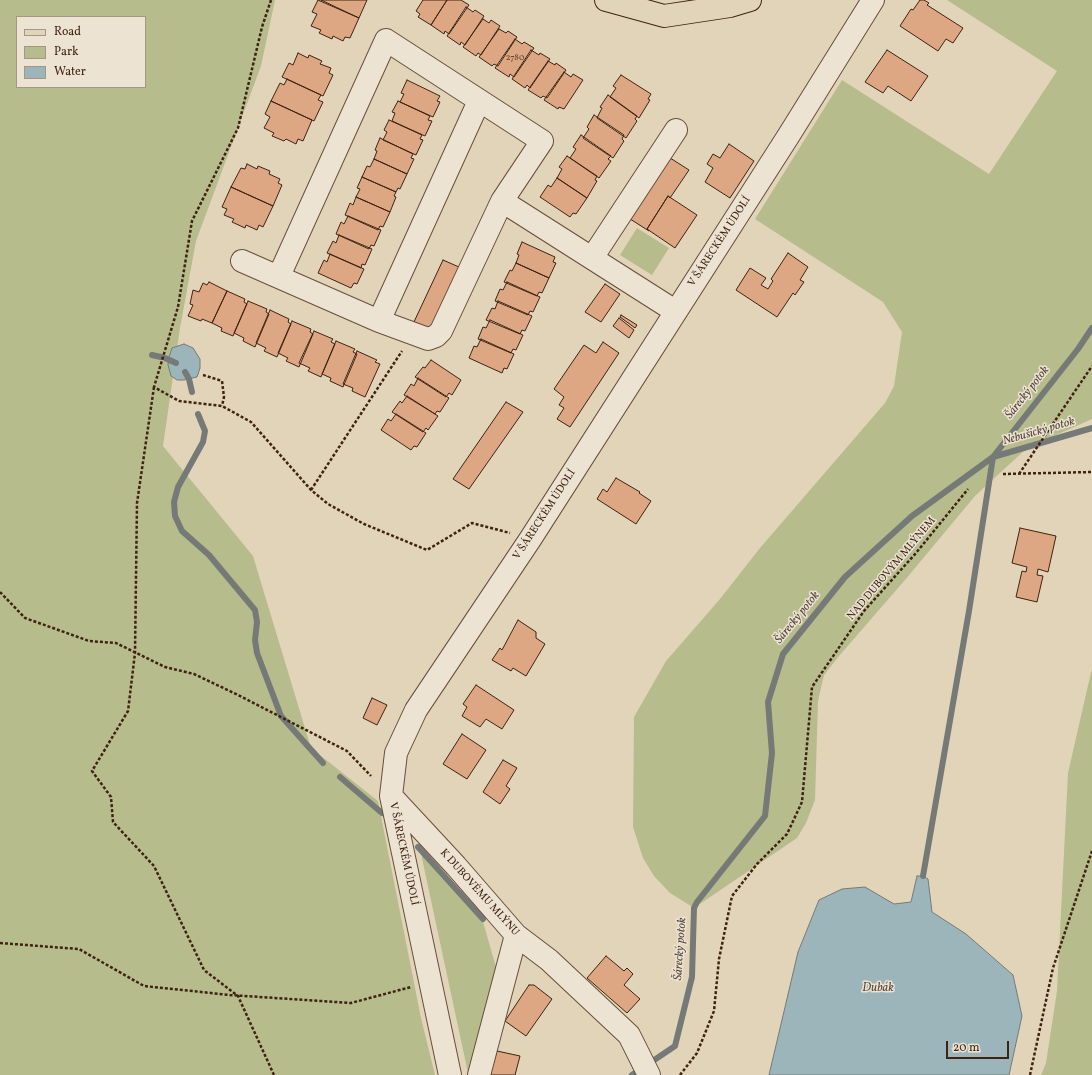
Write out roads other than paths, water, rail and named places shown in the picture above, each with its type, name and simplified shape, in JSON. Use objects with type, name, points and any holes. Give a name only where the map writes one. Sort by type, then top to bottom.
[{"type":"main road","points":[[606,0],[664,16],[730,6],[750,0]]},
{"type":"street","name":"V ŠÁRECKÉM ÚDOLÍ","points":[[450,1075],[391,796],[396,754],[416,710],[531,538],[789,135],[873,0]]},
{"type":"street","points":[[242,261],[379,321],[428,339],[436,336],[441,331],[502,201],[542,141],[386,40],[279,276]]},
{"type":"street","points":[[379,321],[479,100]]},
{"type":"street","points":[[592,258],[676,130]]},
{"type":"street","points":[[502,201],[675,311]]},
{"type":"street","name":"K DUBOVÉMU MLÝNU","points":[[391,796],[456,866],[516,935],[549,960],[629,1035],[649,1075]]},
{"type":"street","points":[[479,1075],[516,935]]},
{"type":"water","points":[[184,344],[193,348],[200,359],[200,368],[197,377],[177,380],[171,376],[168,365],[169,357],[172,348]]},
{"type":"water","name":"Dubák","points":[[917,876],[923,876],[928,879],[932,912],[966,934],[1013,975],[1022,1016],[1009,1075],[769,1075],[798,952],[819,900],[842,889],[865,887],[894,904],[911,902]]},
{"type":"waterway","name":"Šárecký potok","points":[[632,1075],[675,1046],[692,977],[694,908],[697,902],[765,816],[772,753],[768,702],[783,654],[845,577],[912,516],[993,457],[1078,349],[1092,328]]},
{"type":"waterway","points":[[152,355],[161,357]]},
{"type":"waterway","points":[[165,358],[176,363]]},
{"type":"waterway","points":[[185,372],[189,379],[192,392]]},
{"type":"waterway","points":[[198,414],[205,431],[203,442],[178,487],[174,502],[175,516],[182,531],[209,555],[255,610],[257,622],[255,640],[257,653],[281,716],[323,763]]},
{"type":"waterway","name":"Nebušický potok","points":[[923,876],[969,611],[993,457],[1092,428]]},
{"type":"waterway","points":[[340,777],[382,813]]},
{"type":"waterway","points":[[418,847],[483,919]]}]
